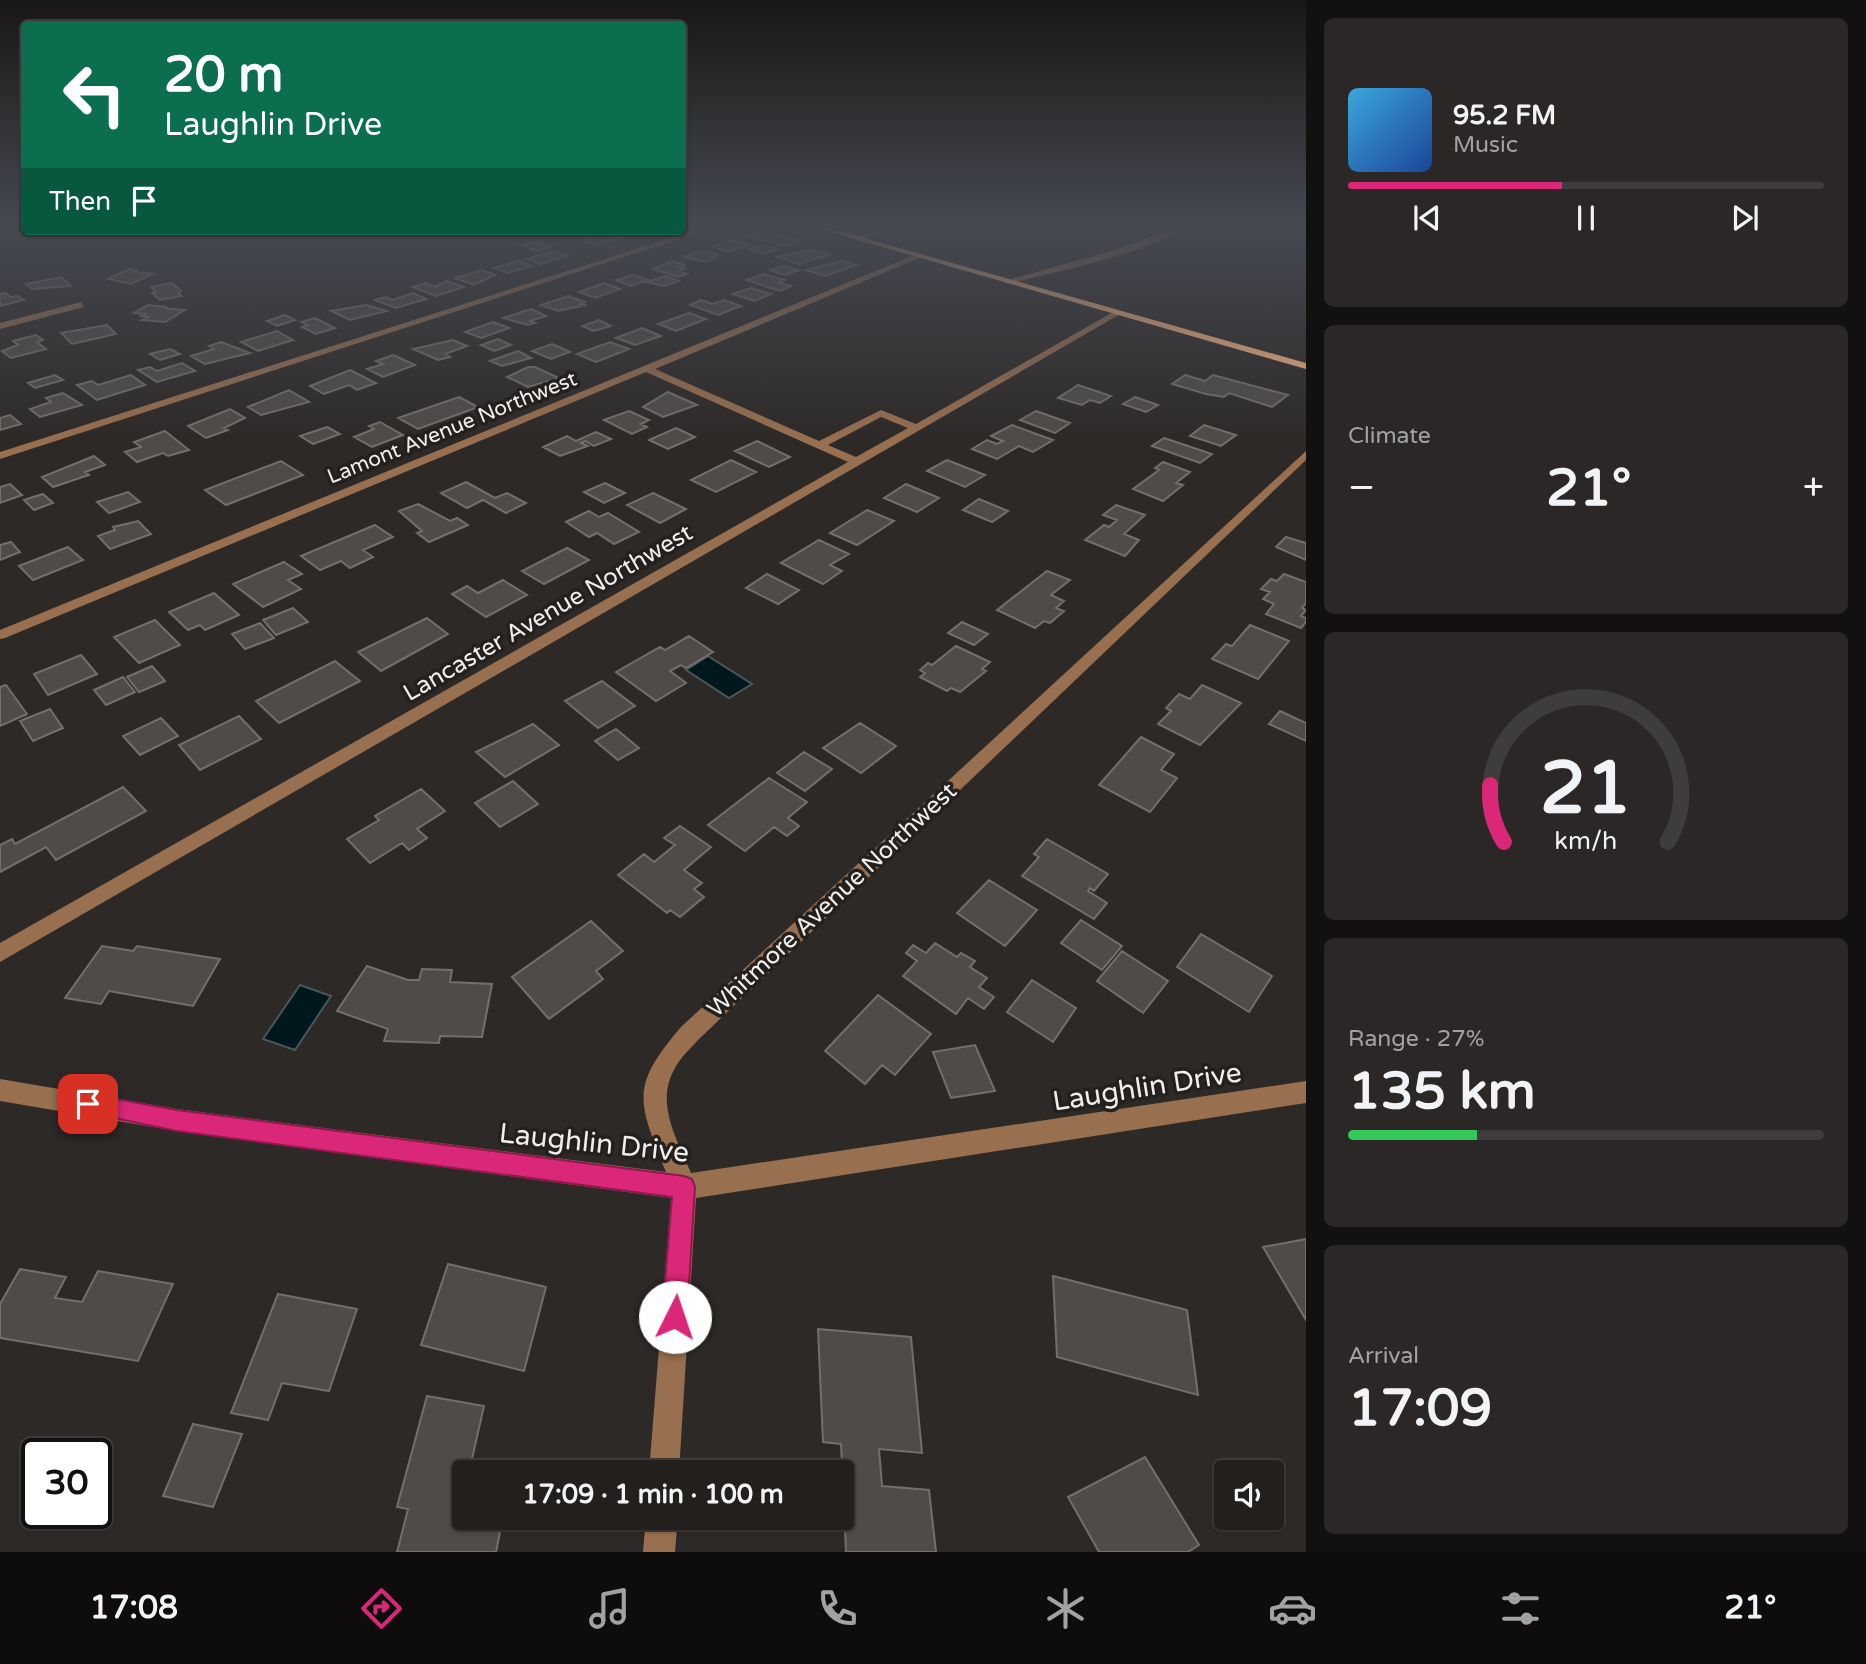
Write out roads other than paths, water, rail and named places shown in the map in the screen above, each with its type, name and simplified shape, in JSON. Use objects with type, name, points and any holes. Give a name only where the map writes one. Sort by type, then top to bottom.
[{"type":"main road","points":[[1064,297],[1306,366]]},
{"type":"street","points":[[0,456],[494,297]]},
{"type":"street","name":"Lamont Avenue Northwest","points":[[0,635],[820,297]]},
{"type":"street","points":[[0,326],[81,305]]},
{"type":"street","name":"Lancaster Avenue Northwest","points":[[0,953],[1118,313]]},
{"type":"street","points":[[647,369],[822,444],[857,462]]},
{"type":"street","points":[[822,444],[881,413],[918,428]]},
{"type":"street","name":"Whitmore Avenue Northwest","points":[[665,1460],[684,1187],[655,1115],[655,1086],[666,1061],[690,1033],[1306,454]]},
{"type":"street","name":"Laughlin Drive","points":[[0,1090],[177,1120],[684,1187],[1306,1092]]},
{"type":"street","points":[[659,1552],[661,1530]]},
{"type":"water","points":[[708,656],[752,684],[729,698],[686,670]]},
{"type":"water","points":[[300,985],[331,996],[295,1050],[263,1039]]}]
